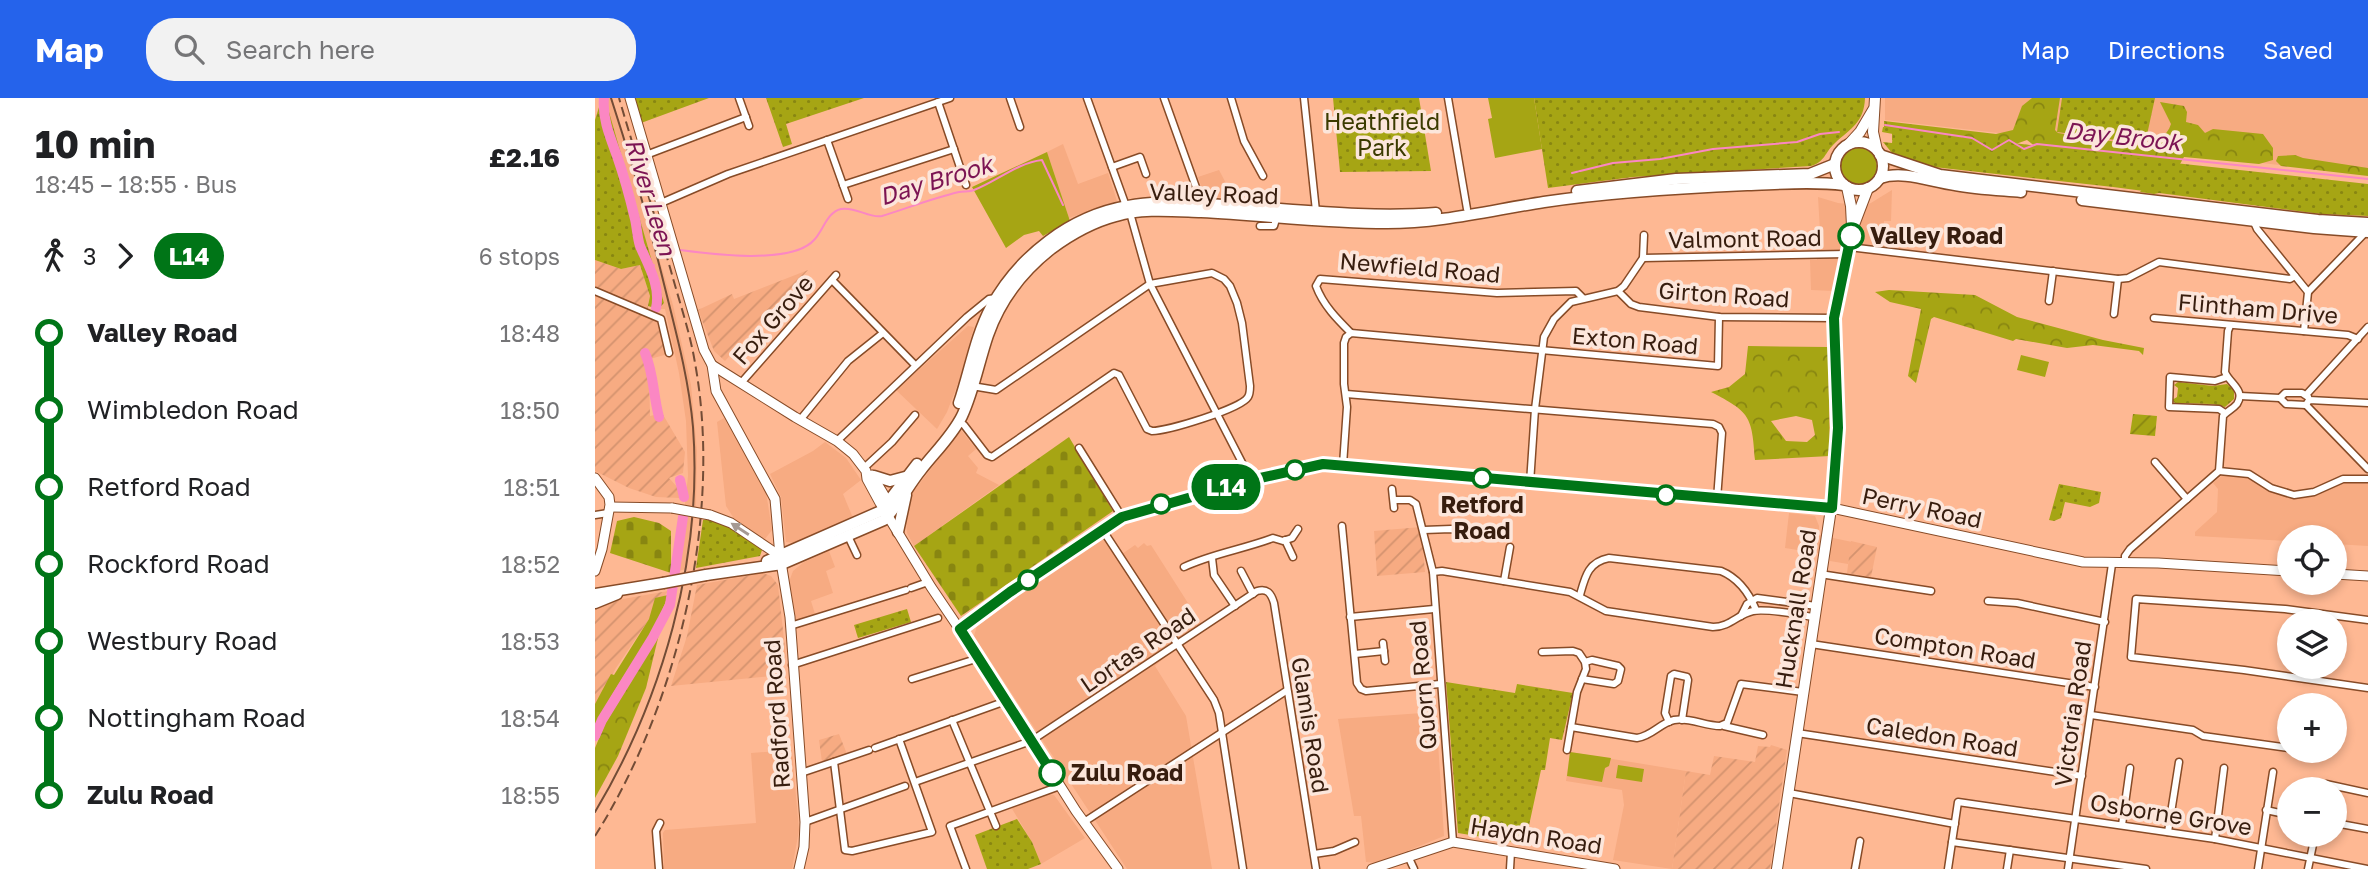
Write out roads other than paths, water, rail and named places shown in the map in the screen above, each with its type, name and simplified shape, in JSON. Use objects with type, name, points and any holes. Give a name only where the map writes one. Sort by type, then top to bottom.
[{"type":"highway","points":[[2253,216],[1940,175],[1878,153],[1864,142],[1849,144],[1839,152],[1835,164],[1838,179],[1845,186],[1858,190],[1868,188],[1888,175],[1906,175],[1956,185],[2367,229]]},
{"type":"highway","points":[[1878,153],[1882,170],[1880,178]]},
{"type":"highway","name":"Valley Road","points":[[626,590],[781,560],[881,522],[908,475],[942,436],[953,418],[984,322],[996,298],[1020,266],[1046,243],[1084,220],[1160,203],[1395,215],[1440,213],[1635,183],[1810,174],[1835,164]]},
{"type":"highway","name":"Valley Road","points":[[781,560],[869,517],[887,511],[958,422],[992,324],[1010,291],[1034,263],[1077,233],[1128,209],[1408,223],[1442,220],[1562,199],[1670,188],[1772,184],[1845,186]]},
{"type":"highway","points":[[868,472],[894,481],[908,475]]},
{"type":"highway","points":[[898,532],[907,489]]},
{"type":"highway","points":[[597,590],[626,590]]},
{"type":"highway","points":[[595,603],[626,590]]},
{"type":"main road","points":[[1849,144],[1860,132],[1875,102]]},
{"type":"main road","points":[[1875,102],[1873,132],[1878,153]]},
{"type":"main road","name":"Hucknall Road","points":[[1845,186],[1851,206],[1852,230]]},
{"type":"main road","name":"Hucknall Road","points":[[1777,869],[1832,508],[1838,428],[1834,318],[1852,230],[1868,188]]},
{"type":"street","name":"Radford Road","points":[[630,98],[704,350],[712,365],[716,391],[775,499],[790,626],[805,822],[804,847],[799,869]]},
{"type":"street","points":[[739,98],[749,126]]},
{"type":"street","points":[[661,203],[728,174],[950,98]]},
{"type":"street","points":[[1010,98],[1020,127]]},
{"type":"street","points":[[1087,98],[1128,209],[1150,284],[1251,480]]},
{"type":"street","points":[[1164,98],[1202,204]]},
{"type":"street","points":[[1231,98],[1244,141],[1263,176]]},
{"type":"street","points":[[1304,98],[1316,211]]},
{"type":"street","points":[[1448,98],[1467,209]]},
{"type":"street","points":[[938,102],[966,185]]},
{"type":"street","points":[[646,155],[746,117]]},
{"type":"street","points":[[828,140],[848,199]]},
{"type":"street","points":[[843,185],[954,149]]},
{"type":"street","points":[[1112,167],[1140,157],[1146,174]]},
{"type":"street","points":[[1260,226],[1274,226],[1277,216]]},
{"type":"street","points":[[2253,216],[2257,229],[2308,292]]},
{"type":"street","points":[[2304,331],[2308,292],[2367,229]]},
{"type":"street","points":[[1530,483],[1544,337],[1561,310],[1583,298],[1618,291],[1624,286],[1643,258],[1644,235]]},
{"type":"street","name":"Valmont Road","points":[[1643,258],[1848,250],[2118,279]]},
{"type":"street","points":[[2114,314],[2118,279],[2128,278],[2159,262],[2290,279],[2295,276]]},
{"type":"street","points":[[2049,301],[2053,271]]},
{"type":"street","points":[[958,422],[964,425],[986,455],[992,457],[1114,373],[1119,375],[1149,430],[1156,432],[1217,414],[1243,402],[1250,394],[1242,323],[1230,286],[1224,279],[1212,274],[1150,284],[996,390],[972,386]]},
{"type":"street","name":"Fox Grove","points":[[741,383],[834,278],[883,333]]},
{"type":"street","name":"Newfield Road","points":[[1351,333],[1336,318],[1315,286],[1320,279],[1497,293],[1576,291],[1583,298]]},
{"type":"street","points":[[595,290],[658,317],[663,322],[669,354]]},
{"type":"street","name":"Girton Road","points":[[1618,291],[1631,304],[1639,307],[1719,317],[1834,318]]},
{"type":"street","points":[[837,441],[968,317],[989,299],[996,298]]},
{"type":"street","points":[[968,317],[984,322]]},
{"type":"street","name":"Exton Road","points":[[1541,350],[1718,366],[1719,317]]},
{"type":"street","name":"Flintham Drive","points":[[2154,317],[2353,336],[2358,339]]},
{"type":"street","points":[[2125,564],[2125,556],[2130,549],[2219,471],[2222,420],[2225,413],[2236,405],[2239,396],[2237,387],[2227,377],[2230,326]]},
{"type":"street","points":[[2307,400],[2368,327]]},
{"type":"street","points":[[800,420],[848,361],[883,333],[915,365]]},
{"type":"street","points":[[1343,465],[1346,394],[1344,343],[1351,333],[1541,350]]},
{"type":"street","points":[[712,365],[837,441],[850,451],[868,472],[886,500],[887,511],[928,582],[1060,786],[1118,869]]},
{"type":"street","points":[[2225,413],[2219,410],[2169,407],[2170,377],[2215,381],[2227,377]]},
{"type":"street","points":[[2280,398],[2285,393],[2307,400],[2368,469]]},
{"type":"street","points":[[1346,394],[1713,424],[1719,427],[1722,433],[1717,499]]},
{"type":"street","points":[[2239,396],[2280,398],[2286,404],[2307,400],[2368,403]]},
{"type":"street","points":[[868,472],[915,415]]},
{"type":"street","points":[[1079,448],[1122,517]]},
{"type":"street","points":[[2155,462],[2187,499]]},
{"type":"street","name":"Perry Road","points":[[960,629],[1102,528],[1122,517],[1251,480],[1323,464],[1832,508],[2083,562],[2277,570]]},
{"type":"street","points":[[2219,471],[2249,474],[2271,488],[2294,495],[2314,492],[2343,479],[2368,479]]},
{"type":"street","points":[[595,478],[608,497],[609,510],[595,574]]},
{"type":"street","name":"Quorn Road","points":[[1392,489],[1394,504],[1414,501],[1433,572],[1453,842]]},
{"type":"street","points":[[595,515],[609,510],[672,508],[709,514],[731,523],[781,560]]},
{"type":"street","points":[[1342,526],[1357,683],[1366,691],[1440,684]]},
{"type":"street","points":[[1102,528],[1214,700],[1243,869]]},
{"type":"street","points":[[1184,567],[1200,559],[1212,558],[1271,539],[1285,540],[1294,537],[1298,529]]},
{"type":"street","points":[[1423,529],[1469,533]]},
{"type":"street","points":[[848,536],[857,555]]},
{"type":"street","points":[[1334,537],[1343,536]]},
{"type":"street","points":[[1285,540],[1293,557]]},
{"type":"street","points":[[1259,543],[1262,551]]},
{"type":"street","points":[[1504,581],[1510,547]]},
{"type":"street","points":[[755,566],[764,558],[768,548]]},
{"type":"street","points":[[1212,558],[1214,575],[1235,606]]},
{"type":"street","points":[[1580,595],[1590,567],[1609,558],[1721,571],[1736,579],[1756,610]]},
{"type":"street","name":"Victoria Road","points":[[2068,869],[2112,564]]},
{"type":"street","points":[[1241,571],[1253,594]]},
{"type":"street","points":[[1433,572],[1442,571],[1580,595],[1606,611],[1713,627],[1728,625],[1756,610],[1815,612]]},
{"type":"street","points":[[1820,574],[1931,591]]},
{"type":"street","points":[[2347,575],[2368,576]]},
{"type":"street","points":[[790,626],[928,582]]},
{"type":"street","name":"Lortas Road","points":[[915,782],[1031,741],[1253,594],[1265,590]]},
{"type":"street","name":"Glamis Road","points":[[1265,590],[1271,594],[1274,603],[1286,691],[1317,869]]},
{"type":"street","points":[[1741,616],[1752,600],[1759,598],[1815,612]]},
{"type":"street","points":[[2368,620],[2285,609],[2136,599],[2131,657],[2368,688]]},
{"type":"street","points":[[1988,601],[2105,622]]},
{"type":"street","points":[[1350,617],[1434,609]]},
{"type":"street","points":[[792,665],[938,618]]},
{"type":"street","name":"Compton Road","points":[[1811,644],[2095,687]]},
{"type":"street","points":[[1355,654],[1383,647],[1385,661]]},
{"type":"street","points":[[1542,652],[1573,651],[1579,653],[1585,662],[1586,669],[1567,750]]},
{"type":"street","points":[[912,679],[979,658]]},
{"type":"street","points":[[1582,679],[1615,684],[1621,669],[1592,660],[1585,662]]},
{"type":"street","points":[[1669,722],[1665,713],[1671,677],[1674,674],[1688,680],[1682,720]]},
{"type":"street","points":[[1724,726],[1741,684],[1803,692]]},
{"type":"street","points":[[1084,822],[1286,691]]},
{"type":"street","points":[[801,773],[1006,701]]},
{"type":"street","points":[[2091,715],[2193,730],[2203,736],[2277,746]]},
{"type":"street","points":[[952,720],[996,826]]},
{"type":"street","points":[[1571,727],[1637,738],[1669,722],[1682,720],[1763,735]]},
{"type":"street","name":"Caledon Road","points":[[1797,733],[2082,776]]},
{"type":"street","points":[[834,762],[845,850],[852,851],[932,832],[899,739]]},
{"type":"street","points":[[2168,832],[2179,762]]},
{"type":"street","points":[[2122,825],[2130,768]]},
{"type":"street","points":[[2215,839],[2224,768]]},
{"type":"street","points":[[2257,869],[2273,772]]},
{"type":"street","points":[[805,822],[905,786]]},
{"type":"street","points":[[966,869],[950,826],[1060,786]]},
{"type":"street","points":[[2347,788],[2368,793]]},
{"type":"street","points":[[1789,793],[1955,824],[1948,869]]},
{"type":"street","name":"Osborne Grove","points":[[1955,824],[1958,802],[2215,839],[2367,869]]},
{"type":"street","points":[[2266,810],[2277,812]]},
{"type":"street","points":[[659,869],[656,831],[660,823]]},
{"type":"street","points":[[2347,826],[2368,830]]},
{"type":"street","points":[[1855,869],[1860,841]]},
{"type":"street","points":[[1314,855],[1335,851],[1355,842]]},
{"type":"street","name":"Haydn Road","points":[[1372,869],[1453,842],[1615,869]]},
{"type":"street","points":[[1952,842],[2146,869]]},
{"type":"street","points":[[2308,869],[2313,847]]},
{"type":"street","points":[[2007,869],[2010,850]]},
{"type":"street","points":[[1510,869],[1511,852]]},
{"type":"street","points":[[1408,856],[1414,869]]},
{"type":"waterway","name":"River Leen","points":[[604,98],[607,127],[627,187],[640,246],[657,292],[656,308]]},
{"type":"waterway","name":"Day Brook","points":[[1885,125],[1972,138],[1992,150],[2009,140],[2024,149],[2037,144],[2368,179]]},
{"type":"waterway","name":"Day Brook","points":[[1572,173],[1613,163],[1660,159],[1713,149],[1797,142],[1820,134],[1839,132]]},
{"type":"waterway","name":"Day Brook","points":[[680,250],[750,256],[788,253],[803,248],[814,240],[832,214],[841,209],[882,216],[949,194],[972,191],[1016,168],[1042,160],[1063,205]]},
{"type":"waterway","name":"River Leen","points":[[651,270],[654,265]]},
{"type":"waterway","name":"River Leen","points":[[645,353],[659,417]]},
{"type":"waterway","name":"River Leen","points":[[680,480],[684,497]]},
{"type":"waterway","name":"River Leen","points":[[595,736],[670,605],[683,517]]},
{"type":"tram line","points":[[595,812],[640,723],[673,627],[684,577],[694,477],[693,427],[682,359],[647,219],[611,98]]},
{"type":"railway","points":[[595,836],[624,784],[650,728],[670,669],[687,608],[698,545],[703,483],[702,422],[693,351],[619,98]]},
{"type":"place","name":"Valley Road","points":[[1851,236]]},
{"type":"place","name":"Retford Road","points":[[1482,478]]},
{"type":"place","name":"Zulu Road","points":[[1052,773]]},
{"type":"park label","name":"Heathfield Park","points":[[1382,135]]}]
